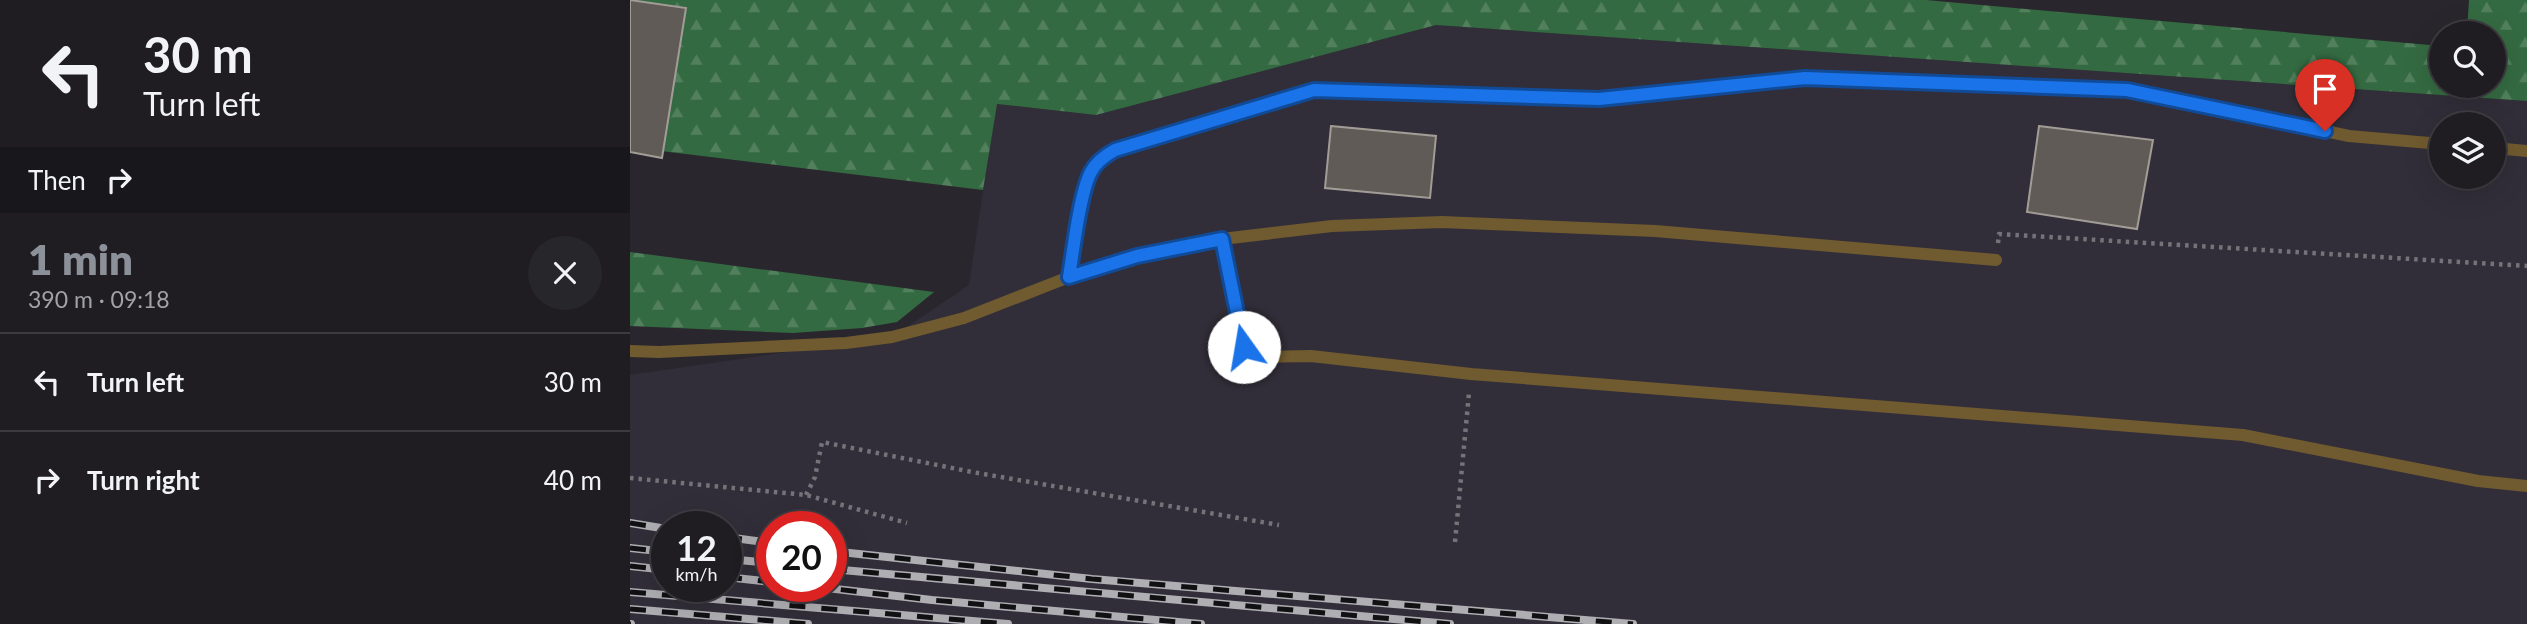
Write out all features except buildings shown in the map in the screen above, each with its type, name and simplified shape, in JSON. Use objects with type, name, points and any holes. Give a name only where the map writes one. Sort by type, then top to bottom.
[{"type":"lane","points":[[1069,277],[1085,191],[1091,173],[1104,157],[1115,150],[1314,90],[1599,99],[1805,78],[2127,90],[2349,136],[2429,143]]},
{"type":"lane","points":[[2506,149],[2527,151]]},
{"type":"lane","points":[[630,351],[659,352],[892,337],[964,318],[1069,277],[1137,256],[1222,239],[1332,226],[1442,222],[1655,231],[1996,260]]},
{"type":"lane","points":[[1222,239],[1244,347],[1259,357],[1311,356],[1471,374],[2243,435],[2479,481],[2527,485]]},
{"type":"path","points":[[1996,260],[1999,234],[2527,266]]},
{"type":"path","points":[[1455,542],[1471,374]]},
{"type":"path","points":[[806,495],[815,477],[822,442],[972,472],[1279,525]]},
{"type":"path","points":[[630,478],[806,495],[906,523]]},
{"type":"shaded area","points":[[1436,25],[2429,94],[2429,98],[2527,101],[2527,624],[630,624],[630,375],[892,337],[969,285],[996,104],[1096,115]]},
{"type":"green space","points":[[630,0],[1926,0],[2429,45],[2429,94],[1436,25],[1096,115],[997,104],[983,190],[653,150]]},
{"type":"green space","points":[[2469,0],[2527,0],[2527,101],[2484,98],[2506,98],[2506,21],[2468,21]]},
{"type":"green space","points":[[630,252],[934,292],[897,322],[862,328],[793,333],[630,326]]},
{"type":"railway","points":[[630,523],[651,526]]},
{"type":"railway","points":[[742,539],[756,541]]},
{"type":"railway","points":[[630,548],[651,550]]},
{"type":"railway","points":[[847,553],[1092,579],[1633,624]]},
{"type":"railway","points":[[742,560],[756,562]]},
{"type":"railway","points":[[630,566],[651,568]]},
{"type":"railway","points":[[847,570],[1450,624]]},
{"type":"railway","points":[[742,579],[756,580]]},
{"type":"railway","points":[[847,590],[1201,624]]},
{"type":"railway","points":[[630,592],[1008,624]]},
{"type":"railway","points":[[630,609],[808,624]]},
{"type":"route","points":[[1244,347],[1222,239],[1137,256],[1069,277],[1085,191],[1091,173],[1104,157],[1115,150],[1314,90],[1599,99],[1805,78],[2127,90],[2325,131]]}]
